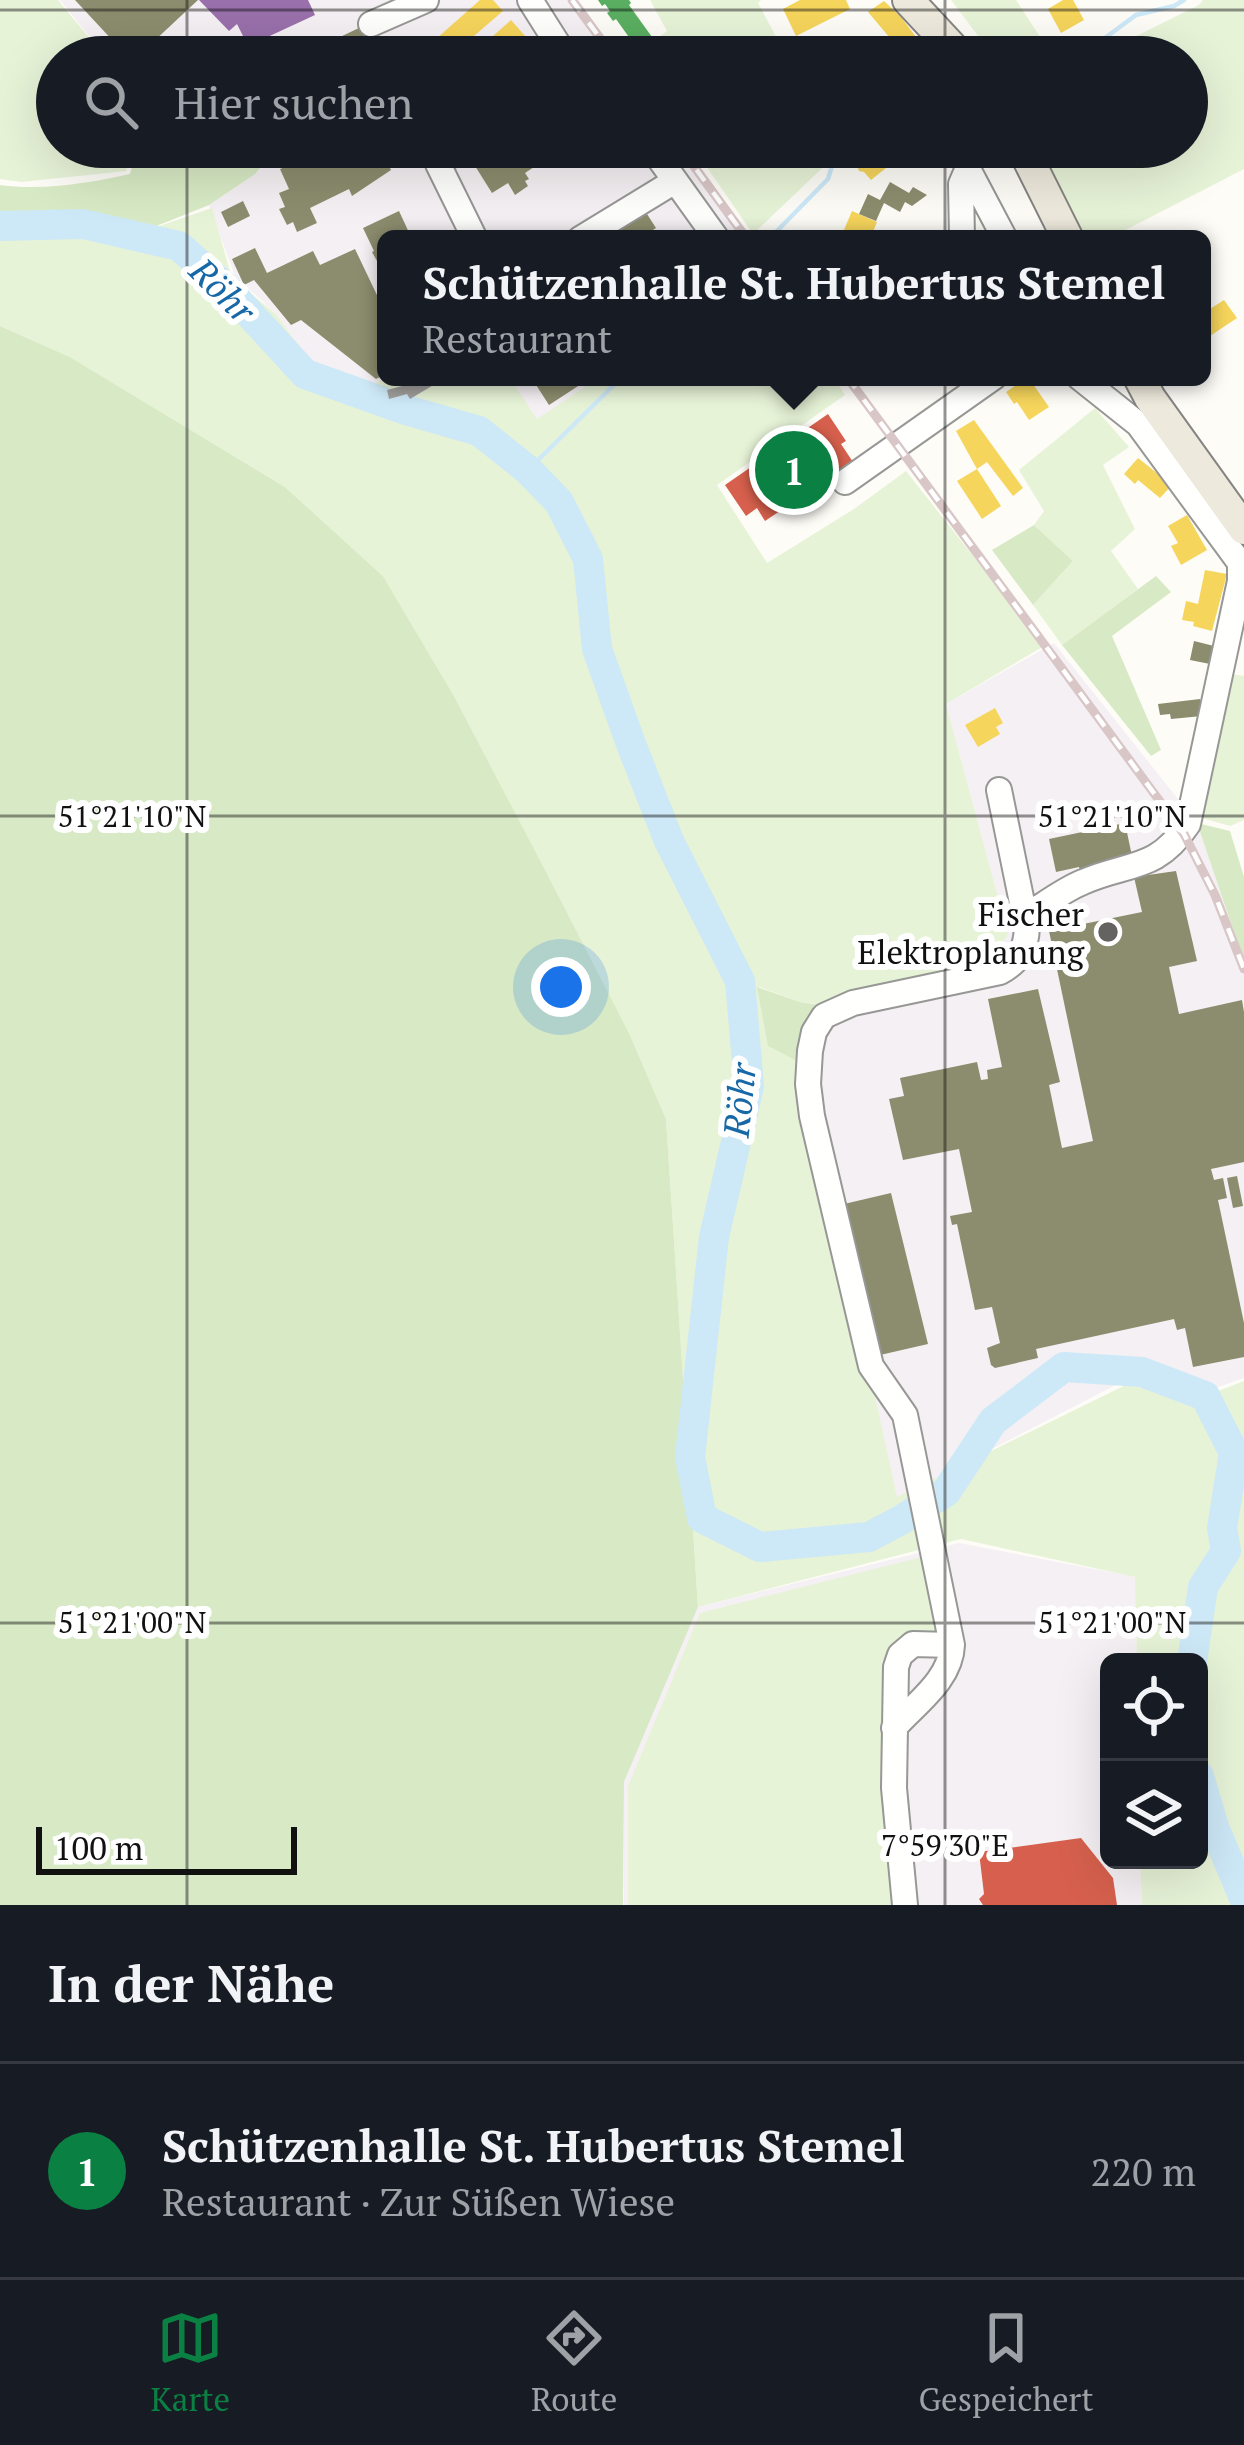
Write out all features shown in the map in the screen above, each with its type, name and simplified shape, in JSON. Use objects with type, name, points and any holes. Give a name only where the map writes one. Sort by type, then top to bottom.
[{"type":"main road","points":[[908,0],[941,36]]},
{"type":"main road","points":[[1032,168],[1064,230]]},
{"type":"main road","points":[[1144,386],[1244,529]]},
{"type":"street","points":[[371,24],[426,0]]},
{"type":"street","points":[[530,0],[553,36]]},
{"type":"street","points":[[440,168],[471,230]]},
{"type":"street","points":[[666,168],[710,230]]},
{"type":"street","points":[[962,230],[961,184],[968,168]]},
{"type":"street","points":[[976,168],[1001,230]]},
{"type":"street","points":[[595,230],[675,181]]},
{"type":"street","points":[[845,482],[981,386]]},
{"type":"street","points":[[1026,916],[1082,882],[1152,860],[1188,824],[1240,580],[1240,562],[1138,424],[1090,386]]},
{"type":"street","points":[[894,1728],[943,1676],[952,1646],[904,1415],[871,1366],[812,1116],[809,1051],[824,1016],[837,1010],[1000,972],[1015,963],[1026,946],[1026,916],[999,790]]},
{"type":"street","points":[[905,1905],[894,1788],[896,1667],[900,1655],[913,1644],[952,1646]]},
{"type":"shaded area","points":[[60,0],[579,0],[604,36],[89,36]]},
{"type":"shaded area","points":[[260,168],[693,168],[735,230],[377,230],[374,384],[310,361],[276,314],[235,276],[209,205]]},
{"type":"shaded area","points":[[515,386],[587,386],[537,420]]},
{"type":"shaded area","points":[[1054,643],[1197,823],[1244,962],[1244,1378],[1213,1389],[1141,1372],[897,1498],[803,1064],[834,1007],[1008,934],[946,704]]},
{"type":"shaded area","points":[[959,1543],[1136,1577],[1137,1653],[1100,1653],[1100,1869],[1140,1869],[1142,1905],[624,1905],[624,1782],[698,1607]]},
{"type":"green space","points":[[0,0],[58,0],[88,36],[36,36],[36,168],[126,171],[21,182],[0,179]]},
{"type":"green space","points":[[650,0],[761,0],[758,3],[776,36],[660,36],[667,31]]},
{"type":"green space","points":[[951,0],[1016,0],[1039,36],[978,36]]},
{"type":"green space","points":[[1203,0],[1244,0],[1244,169],[1125,230],[1076,230],[1047,168],[1208,168],[1208,36],[1136,36]]},
{"type":"green space","points":[[132,168],[260,168],[209,205],[139,233],[0,235],[0,185],[49,187],[130,174]]},
{"type":"green space","points":[[707,168],[822,168],[757,230],[750,230]]},
{"type":"green space","points":[[212,208],[232,278],[276,314],[310,361],[377,386],[515,386],[537,419],[586,386],[839,386],[845,395],[717,485],[767,563],[906,471],[1044,646],[946,704],[1008,934],[983,978],[834,1007],[803,1064],[897,1497],[1144,1376],[1213,1393],[1244,1381],[1244,1905],[1142,1905],[1140,1869],[1208,1869],[1208,1653],[1137,1653],[1135,1577],[961,1539],[698,1607],[666,1119],[629,1033],[454,696],[383,576],[285,487],[70,357],[0,326],[0,235],[139,233]],"holes":[[[759,987],[800,1002],[832,1006],[768,1046]]]},
{"type":"green space","points":[[0,326],[70,357],[285,487],[383,576],[454,696],[547,874],[629,1033],[666,1119],[698,1607],[624,1782],[623,1905],[0,1905]]},
{"type":"green space","points":[[1095,408],[1129,447],[1103,465],[1135,529],[1111,551],[1138,589],[1062,645],[1033,605],[1073,561],[1034,525],[1044,511],[1019,470]]},
{"type":"green space","points":[[1034,525],[1073,561],[1033,605],[992,550]]},
{"type":"green space","points":[[1156,576],[1171,592],[1112,636],[1161,750],[1151,756],[1062,645]]},
{"type":"green space","points":[[1225,673],[1244,676],[1244,820],[1230,826],[1202,818]]},
{"type":"green space","points":[[1197,823],[1230,831],[1244,877],[1244,962]]},
{"type":"green space","points":[[757,987],[833,1007],[803,1064],[768,1046]]},
{"type":"green space","points":[[926,1556],[940,1622],[933,1634],[901,1637],[882,1662],[897,1905],[628,1905],[628,1786],[700,1613]]},
{"type":"building: Wohnen","points":[[480,0],[493,0],[503,11],[474,36],[439,36]]},
{"type":"building: Wohnen","points":[[800,0],[846,0],[850,9],[796,36],[783,9]]},
{"type":"building: Wohnen","points":[[1073,0],[1084,20],[1061,33],[1048,9]]},
{"type":"building: Wohnen","points":[[884,1],[915,36],[888,36],[868,12]]},
{"type":"building: Wohnen","points":[[511,20],[525,36],[493,36]]},
{"type":"building: Wohnen","points":[[858,168],[886,168],[871,180]]},
{"type":"building: Wohnen","points":[[852,211],[877,222],[874,230],[844,230]]},
{"type":"building: Wohnen","points":[[1224,300],[1237,318],[1211,335],[1211,308]]},
{"type":"building: Wohnen","points":[[1015,386],[1034,386],[1049,407],[1029,420],[1006,392]]},
{"type":"building: Wohnen","points":[[974,420],[1023,488],[1013,496],[987,462],[977,469],[956,431]]},
{"type":"building: Wohnen","points":[[1138,458],[1172,485],[1160,498],[1124,474]]},
{"type":"building: Wohnen","points":[[977,469],[1001,506],[982,519],[957,481]]},
{"type":"building: Wohnen","points":[[1187,515],[1207,550],[1181,565],[1171,546],[1178,543],[1168,526]]},
{"type":"building: Wohnen","points":[[1205,570],[1227,574],[1212,631],[1182,620],[1186,601],[1198,604]]},
{"type":"building: Wohnen","points":[[995,708],[1003,723],[996,727],[1000,734],[978,747],[965,725]]},
{"type":"building: Handel","points":[[828,414],[853,462],[765,521],[757,508],[746,516],[725,485]]},
{"type":"building: Handel","points":[[1081,1838],[1100,1862],[1100,1869],[1113,1878],[1117,1905],[983,1905],[979,1852]]},
{"type":"building: Büros","points":[[199,0],[308,0],[315,15],[270,36],[243,36],[237,24],[229,31]]},
{"type":"building: Öffentlich","points":[[598,0],[629,0],[651,36],[628,36]]},
{"type":"building: Industrie","points":[[75,0],[198,0],[159,36],[108,36]]},
{"type":"building: Industrie","points":[[361,27],[365,36],[342,36]]},
{"type":"building: Industrie","points":[[476,168],[532,168],[525,173],[528,186],[515,195],[508,183],[492,193]]},
{"type":"building: Industrie","points":[[280,169],[391,170],[352,196],[349,189],[310,208],[317,223],[297,232],[279,209],[285,207],[279,193],[289,189]]},
{"type":"building: Industrie","points":[[890,182],[909,193],[913,187],[927,195],[912,206],[905,202],[900,212],[884,203],[876,221],[859,214],[868,194],[880,200]]},
{"type":"building: Industrie","points":[[243,201],[250,216],[228,227],[221,212]]},
{"type":"building: Industrie","points":[[399,211],[408,230],[377,230],[377,261],[363,228]]},
{"type":"building: Industrie","points":[[635,213],[639,219],[647,214],[656,228],[653,230],[609,230]]},
{"type":"building: Industrie","points":[[255,248],[267,273],[313,251],[320,265],[355,249],[377,295],[377,378],[301,320],[291,325],[254,280],[244,285],[232,259]]},
{"type":"building: Industrie","points":[[537,386],[578,386],[549,405]]},
{"type":"building: Industrie","points":[[1194,641],[1214,646],[1210,664],[1190,660]]},
{"type":"building: Industrie","points":[[1200,699],[1202,716],[1171,719],[1170,714],[1160,715],[1158,704]]},
{"type":"building: Industrie","points":[[1125,823],[1132,856],[1056,872],[1049,839]]},
{"type":"building: Industrie","points":[[1176,871],[1197,961],[1169,967],[1179,1014],[1242,1000],[1244,1012],[1244,1162],[1211,1169],[1214,1180],[1223,1178],[1227,1198],[1218,1200],[1244,1323],[1244,1357],[1193,1367],[1185,1328],[1177,1330],[1174,1319],[1036,1349],[1038,1358],[995,1368],[987,1348],[1000,1343],[992,1307],[975,1310],[957,1224],[952,1225],[950,1216],[972,1212],[959,1149],[903,1160],[889,1099],[904,1096],[900,1078],[977,1062],[981,1080],[988,1079],[987,1070],[1002,1067],[988,999],[1038,989],[1060,1082],[1049,1085],[1062,1148],[1093,1141],[1049,931],[1142,912],[1134,877]]},
{"type":"building: Industrie","points":[[1237,1176],[1243,1206],[1233,1208],[1227,1178]]},
{"type":"building: Industrie","points":[[891,1193],[928,1344],[880,1355],[844,1204]]},
{"type":"building: Sonstige","points":[[432,386],[410,399],[407,394],[389,399],[387,390]]},
{"type":"waterway","points":[[1108,36],[1136,15],[1184,0]]},
{"type":"waterway","points":[[778,230],[828,179],[831,168]]},
{"type":"waterway","name":"Röhr","points":[[0,226],[83,224],[179,246],[226,288],[305,374],[479,431],[559,502],[588,559],[597,649],[631,744],[669,841],[740,981],[749,1086],[714,1237],[690,1457],[702,1518],[760,1547],[869,1537],[946,1492],[993,1421],[1064,1367],[1142,1372],[1205,1396],[1234,1453],[1222,1528],[1226,1551],[1203,1587],[1193,1653]]},
{"type":"waterway","points":[[528,470],[613,386]]},
{"type":"waterway","name":"Röhr","points":[[1208,1807],[1244,1898]]},
{"type":"railway","points":[[572,0],[599,36]]},
{"type":"railway","points":[[695,168],[740,230]]},
{"type":"railway","points":[[854,386],[1184,834],[1244,969]]},
{"type":"place","name":"Schützenhalle St. Hubertus Stemel","points":[[794,470]]},
{"type":"place","name":"Fischer Elektroplanung","points":[[1108,932]]}]
